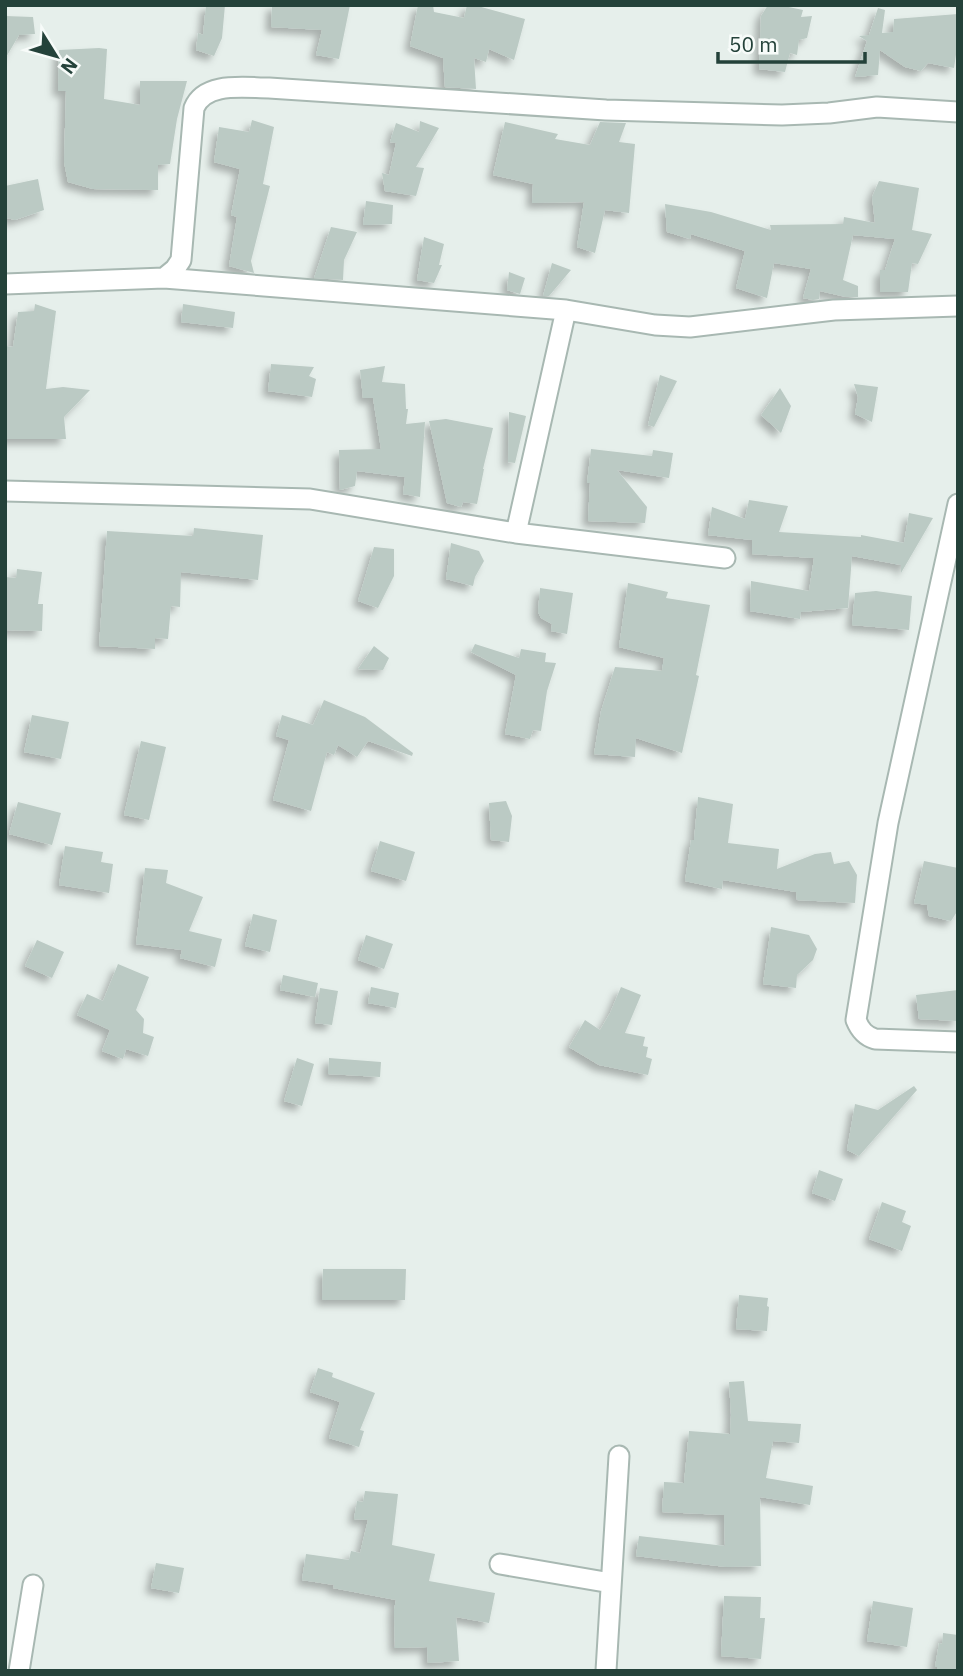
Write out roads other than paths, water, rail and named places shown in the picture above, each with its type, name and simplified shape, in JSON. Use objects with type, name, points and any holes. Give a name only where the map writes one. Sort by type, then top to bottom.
[{"type":"street","points":[[164,278],[181,260],[194,108],[200,97],[220,89],[269,88],[606,110],[700,113],[782,115],[877,107],[958,112]]},
{"type":"street","points":[[5,284],[164,278],[566,310],[654,325],[690,327],[834,310],[958,306]]},
{"type":"street","points":[[516,533],[566,310]]},
{"type":"street","points":[[5,491],[310,499],[516,533],[724,558]]},
{"type":"street","points":[[958,504],[953,548],[888,823],[856,1020],[859,1028],[875,1039],[958,1042]]},
{"type":"street","points":[[606,1671],[618,1456]]},
{"type":"street","points":[[500,1564],[611,1583]]},
{"type":"street","points":[[19,1671],[33,1585]]}]
